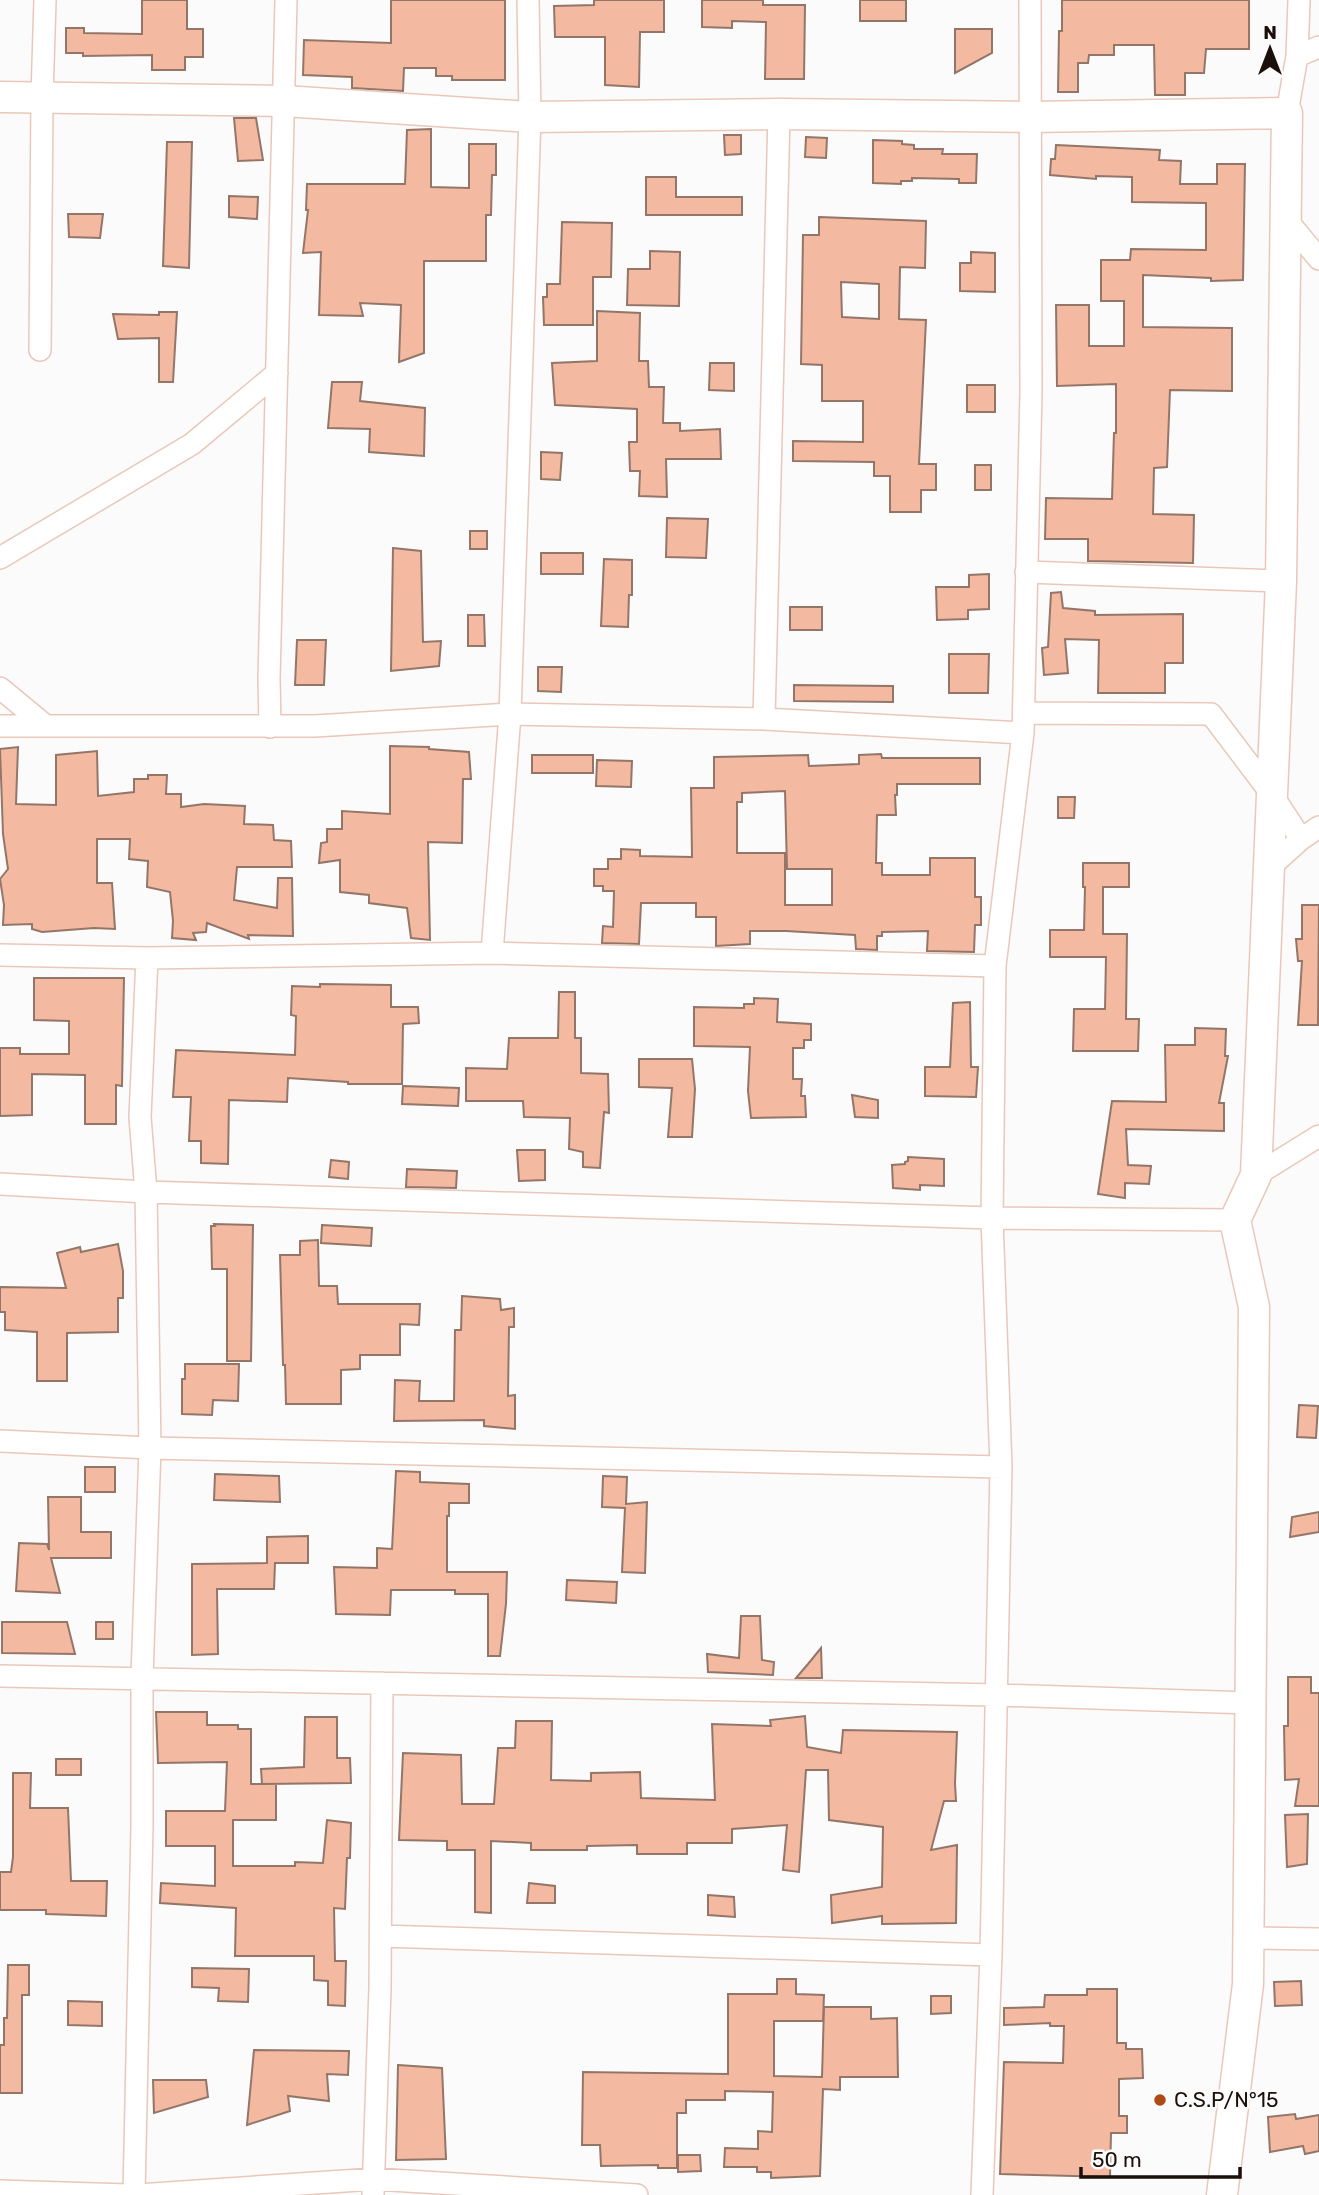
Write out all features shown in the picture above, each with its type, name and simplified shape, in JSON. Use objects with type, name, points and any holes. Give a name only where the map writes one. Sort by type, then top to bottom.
[{"type":"street","points":[[40,350],[42,97],[46,0]]},
{"type":"street","points":[[270,727],[286,0]]},
{"type":"street","points":[[492,953],[510,714],[530,117],[528,0]]},
{"type":"street","points":[[982,2195],[991,1955],[1001,1467],[992,1218],[995,966],[1023,723],[1031,392],[1030,0]]},
{"type":"street","points":[[1222,2195],[1248,1984],[1249,1938],[1254,1307],[1236,1220],[1256,1175],[1281,580],[1287,113],[1297,56],[1299,0]]},
{"type":"street","points":[[1297,56],[1319,47]]},
{"type":"street","points":[[0,97],[284,101],[530,117],[779,114],[1029,117],[1287,113]]},
{"type":"street","points":[[764,719],[779,114]]},
{"type":"street","points":[[1285,218],[1319,259]]},
{"type":"street","points":[[0,558],[192,444],[277,373]]},
{"type":"street","points":[[1026,572],[1281,580]]},
{"type":"street","points":[[0,688],[46,726]]},
{"type":"street","points":[[0,726],[270,727],[510,714],[1023,723],[1211,714],[1273,796],[1310,833],[1270,867]]},
{"type":"street","points":[[0,954],[147,958],[492,953],[995,966]]},
{"type":"street","points":[[147,958],[140,1117],[146,1192],[149,1448],[142,1677],[136,2195],[373,2187],[637,2195]]},
{"type":"street","points":[[1256,1175],[1319,1136]]},
{"type":"street","points":[[0,1184],[146,1192],[992,1218],[1236,1220]]},
{"type":"street","points":[[0,1441],[149,1448],[1001,1467]]},
{"type":"street","points":[[0,1676],[997,1695],[1250,1703]]},
{"type":"street","points":[[373,2187],[381,1936],[382,1683]]},
{"type":"street","points":[[381,1936],[991,1955]]},
{"type":"street","points":[[1249,1938],[1319,1939]]},
{"type":"street","points":[[0,2191],[127,2195]]},
{"type":"building","points":[[142,0],[187,0],[187,29],[203,29],[203,57],[185,57],[185,70],[152,70],[152,55],[83,56],[83,53],[66,53],[66,28],[84,28],[84,33],[142,34]]},
{"type":"building","points":[[391,0],[505,0],[505,80],[452,80],[452,76],[436,76],[436,68],[404,68],[403,91],[352,88],[352,77],[303,75],[304,40],[391,43]]},
{"type":"building","points":[[594,0],[664,0],[664,32],[640,32],[639,87],[605,85],[605,37],[555,37],[554,6],[594,5]]},
{"type":"building","points":[[702,0],[763,0],[763,5],[805,5],[804,79],[765,79],[766,22],[732,21],[732,28],[702,27]]},
{"type":"building","points":[[860,0],[906,0],[906,21],[860,21]]},
{"type":"building","points":[[1062,0],[1249,0],[1249,49],[1206,49],[1204,73],[1185,73],[1185,95],[1155,95],[1154,45],[1114,45],[1114,55],[1089,55],[1088,63],[1078,63],[1078,92],[1058,92]]},
{"type":"building","points":[[955,29],[992,29],[992,53],[955,73]]},
{"type":"building","points":[[234,118],[256,118],[263,160],[238,161]]},
{"type":"building","points":[[431,129],[431,187],[469,188],[469,144],[496,144],[496,175],[492,175],[491,215],[486,215],[486,261],[424,261],[424,353],[399,362],[401,305],[360,303],[363,316],[319,315],[321,252],[303,253],[308,210],[307,184],[405,184],[407,130]]},
{"type":"building","points":[[724,135],[741,135],[741,154],[725,155]]},
{"type":"building","points":[[806,137],[827,138],[826,158],[805,157]]},
{"type":"building","points":[[873,140],[902,141],[902,144],[914,145],[914,149],[943,149],[942,154],[977,154],[976,183],[959,183],[959,179],[912,178],[912,181],[901,181],[901,184],[873,183]]},
{"type":"building","points":[[167,142],[192,142],[189,268],[163,266]]},
{"type":"building","points":[[1056,145],[1160,150],[1159,160],[1181,161],[1180,184],[1217,184],[1217,164],[1245,164],[1243,280],[1211,281],[1211,278],[1143,275],[1143,327],[1232,328],[1232,391],[1170,390],[1167,467],[1154,468],[1153,514],[1194,515],[1193,563],[1088,561],[1088,539],[1045,539],[1046,498],[1112,499],[1116,433],[1116,384],[1057,386],[1056,305],[1089,305],[1089,346],[1124,346],[1124,301],[1101,301],[1101,260],[1130,260],[1131,249],[1206,250],[1206,203],[1132,202],[1132,177],[1096,176],[1096,179],[1050,175],[1051,159],[1055,159]]},
{"type":"building","points":[[646,177],[676,177],[676,197],[742,197],[742,215],[646,215]]},
{"type":"building","points":[[229,196],[258,197],[257,219],[229,217]]},
{"type":"building","points":[[68,214],[103,214],[100,238],[69,237]]},
{"type":"building","points":[[819,217],[926,221],[925,268],[900,267],[899,319],[926,320],[919,464],[936,464],[936,490],[921,490],[921,512],[890,512],[890,476],[874,476],[874,462],[793,461],[793,441],[863,442],[863,401],[822,401],[822,365],[801,364],[803,235],[819,235]],"holes":[[[841,282],[879,284],[879,319],[842,317]]]},
{"type":"building","points":[[562,222],[612,223],[611,277],[593,277],[593,325],[544,325],[543,297],[547,297],[547,284],[560,284]]},
{"type":"building","points":[[650,251],[680,252],[679,306],[627,305],[628,269],[650,269]]},
{"type":"building","points":[[971,252],[995,253],[995,292],[960,291],[960,263],[971,263]]},
{"type":"building","points":[[597,311],[640,313],[639,361],[648,361],[649,387],[664,387],[663,423],[680,423],[680,431],[720,429],[721,459],[666,459],[667,497],[639,496],[640,471],[630,471],[629,442],[637,442],[637,409],[555,405],[552,363],[597,361]]},
{"type":"building","points":[[159,312],[177,312],[173,382],[159,382],[159,338],[118,339],[113,314],[159,315]]},
{"type":"building","points":[[710,363],[734,363],[734,391],[709,390]]},
{"type":"building","points":[[332,382],[362,382],[360,401],[425,408],[424,456],[369,452],[370,429],[328,428]]},
{"type":"building","points":[[967,385],[995,385],[995,412],[967,412]]},
{"type":"building","points":[[541,452],[562,453],[560,480],[541,479]]},
{"type":"building","points":[[975,465],[991,465],[991,490],[975,490]]},
{"type":"building","points":[[667,518],[708,519],[706,558],[666,557]]},
{"type":"building","points":[[470,531],[487,531],[487,549],[470,549]]},
{"type":"building","points":[[393,548],[421,551],[423,642],[441,641],[439,666],[391,671]]},
{"type":"building","points":[[541,553],[583,553],[583,574],[541,574]]},
{"type":"building","points":[[604,559],[632,560],[628,627],[601,626]]},
{"type":"building","points":[[989,574],[989,609],[968,610],[968,619],[937,620],[936,587],[969,587],[969,575]]},
{"type":"building","points":[[1061,592],[1063,608],[1095,611],[1095,615],[1183,614],[1183,663],[1165,663],[1165,693],[1098,693],[1099,640],[1065,639],[1068,673],[1044,675],[1042,648],[1048,647],[1051,593]]},
{"type":"building","points":[[790,607],[822,607],[822,630],[790,630]]},
{"type":"building","points":[[468,615],[484,615],[485,646],[468,646]]},
{"type":"building","points":[[297,640],[326,640],[324,685],[295,685]]},
{"type":"building","points":[[949,654],[989,654],[988,693],[949,693]]},
{"type":"building","points":[[538,667],[562,667],[561,692],[538,691]]},
{"type":"building","points":[[794,685],[893,686],[893,702],[794,701]]},
{"type":"building","points":[[390,746],[469,752],[471,779],[463,779],[462,843],[428,842],[430,940],[411,938],[407,908],[369,903],[369,895],[340,892],[340,860],[319,863],[321,843],[327,842],[327,829],[342,829],[342,811],[390,814]]},
{"type":"building","points":[[18,747],[16,804],[56,805],[56,755],[97,751],[98,796],[134,792],[134,779],[148,779],[148,775],[167,775],[166,794],[181,794],[181,807],[204,804],[245,806],[244,824],[273,825],[274,840],[291,841],[292,867],[237,867],[234,900],[277,908],[278,878],[292,878],[293,936],[248,935],[249,939],[207,923],[206,932],[193,933],[196,940],[172,938],[170,892],[147,887],[148,861],[129,859],[130,839],[97,839],[97,883],[112,883],[115,929],[42,932],[32,929],[32,924],[3,925],[4,905],[0,879],[8,869],[3,834],[0,749]]},
{"type":"building","points":[[881,754],[882,758],[980,758],[980,784],[897,784],[896,815],[877,815],[876,863],[882,863],[882,875],[930,875],[930,858],[975,858],[975,897],[981,897],[981,925],[975,925],[974,952],[927,951],[928,931],[882,932],[882,936],[877,936],[877,950],[856,949],[855,935],[786,931],[750,931],[750,944],[716,946],[716,917],[696,917],[696,903],[641,903],[639,944],[602,943],[603,926],[613,927],[614,891],[603,891],[603,886],[594,886],[594,869],[608,869],[608,859],[621,859],[621,849],[640,850],[640,856],[692,857],[691,788],[714,788],[714,757],[808,755],[809,766],[859,764],[859,755]],"holes":[[[785,791],[787,869],[832,869],[832,905],[785,905],[785,853],[737,853],[737,802],[742,802],[742,793]]]},
{"type":"building","points":[[532,755],[593,755],[593,773],[532,773]]},
{"type":"building","points":[[597,760],[632,761],[631,787],[596,786]]},
{"type":"building","points":[[1058,797],[1075,797],[1074,818],[1058,818]]},
{"type":"building","points":[[1083,863],[1129,863],[1129,887],[1103,887],[1103,934],[1127,934],[1126,1019],[1139,1019],[1138,1051],[1073,1051],[1074,1009],[1105,1009],[1106,957],[1050,957],[1050,930],[1084,930]]},
{"type":"building","points":[[1302,905],[1319,905],[1318,1025],[1298,1025],[1302,961],[1298,961],[1296,939],[1302,939]]},
{"type":"building","points":[[34,978],[124,978],[122,1086],[116,1085],[116,1124],[85,1124],[85,1075],[32,1074],[32,1115],[0,1116],[0,1048],[20,1048],[20,1054],[69,1054],[69,1021],[34,1020]]},
{"type":"building","points":[[320,984],[391,985],[391,1007],[418,1007],[419,1023],[403,1024],[402,1084],[348,1084],[288,1078],[287,1102],[229,1100],[228,1164],[201,1163],[201,1141],[189,1141],[191,1097],[173,1097],[176,1050],[295,1055],[296,1016],[291,1015],[292,986],[320,987]]},
{"type":"building","points":[[559,992],[575,992],[575,1038],[581,1038],[581,1073],[608,1074],[609,1113],[604,1112],[600,1168],[583,1167],[583,1152],[569,1149],[570,1118],[524,1117],[523,1101],[466,1101],[466,1068],[507,1069],[509,1038],[558,1038]]},
{"type":"building","points":[[754,998],[778,999],[777,1022],[811,1024],[811,1040],[804,1040],[804,1048],[793,1048],[793,1079],[802,1079],[801,1096],[805,1096],[806,1117],[751,1118],[748,1091],[750,1047],[694,1046],[694,1007],[744,1008],[744,1004],[754,1004]]},
{"type":"building","points":[[970,1002],[971,1067],[978,1067],[976,1097],[925,1096],[925,1067],[950,1067],[953,1003]]},
{"type":"building","points":[[1195,1028],[1226,1029],[1225,1056],[1228,1056],[1219,1103],[1224,1103],[1224,1131],[1126,1129],[1128,1165],[1151,1166],[1149,1184],[1125,1183],[1125,1198],[1098,1194],[1112,1101],[1166,1102],[1165,1045],[1195,1045]]},
{"type":"building","points":[[639,1059],[692,1059],[695,1089],[692,1137],[668,1137],[672,1088],[639,1087]]},
{"type":"building","points":[[403,1086],[459,1088],[458,1106],[402,1104]]},
{"type":"building","points":[[852,1095],[878,1100],[878,1118],[855,1117]]},
{"type":"building","points":[[517,1150],[545,1150],[545,1180],[519,1181]]},
{"type":"building","points":[[908,1157],[944,1159],[944,1186],[920,1185],[920,1190],[893,1188],[892,1165],[905,1164]]},
{"type":"building","points":[[331,1160],[349,1162],[348,1179],[329,1177]]},
{"type":"building","points":[[407,1169],[457,1171],[456,1188],[406,1187]]},
{"type":"building","points":[[214,1224],[253,1225],[251,1361],[227,1361],[227,1269],[212,1269],[211,1226],[215,1226]]},
{"type":"building","points":[[322,1225],[372,1228],[371,1246],[321,1243]]},
{"type":"building","points":[[318,1240],[319,1286],[337,1286],[338,1304],[420,1304],[419,1325],[400,1324],[400,1355],[360,1355],[360,1369],[341,1370],[341,1404],[286,1404],[280,1255],[300,1255],[300,1241]]},
{"type":"building","points":[[118,1244],[123,1271],[123,1298],[118,1298],[118,1332],[67,1333],[67,1381],[37,1381],[37,1332],[5,1330],[5,1312],[0,1312],[0,1287],[66,1288],[57,1253],[80,1247],[81,1252]]},
{"type":"building","points":[[462,1296],[500,1299],[501,1310],[514,1308],[514,1327],[509,1327],[508,1396],[515,1395],[515,1429],[484,1426],[484,1420],[394,1421],[395,1380],[420,1381],[419,1401],[454,1401],[455,1330],[461,1330]]},
{"type":"building","points":[[185,1364],[239,1364],[238,1401],[213,1400],[212,1415],[182,1414]]},
{"type":"building","points":[[1299,1405],[1318,1406],[1316,1438],[1297,1437]]},
{"type":"building","points":[[85,1467],[115,1467],[115,1492],[85,1492]]},
{"type":"building","points":[[396,1471],[420,1472],[420,1482],[469,1484],[469,1503],[449,1503],[447,1572],[507,1572],[500,1656],[488,1656],[488,1594],[455,1594],[455,1590],[391,1590],[390,1615],[336,1614],[334,1567],[377,1568],[377,1548],[392,1549]]},
{"type":"building","points":[[215,1474],[279,1476],[280,1502],[214,1500]]},
{"type":"building","points":[[603,1476],[627,1477],[626,1504],[647,1502],[645,1573],[622,1572],[625,1508],[602,1507]]},
{"type":"building","points":[[48,1497],[81,1497],[81,1532],[111,1532],[111,1558],[51,1558],[60,1593],[16,1591],[19,1543],[47,1544],[49,1550]]},
{"type":"building","points":[[1319,1512],[1319,1532],[1290,1537],[1292,1517]]},
{"type":"building","points":[[308,1536],[308,1563],[275,1563],[274,1589],[217,1589],[218,1654],[192,1655],[192,1564],[267,1563],[267,1537]]},
{"type":"building","points":[[567,1580],[617,1582],[616,1603],[566,1600]]},
{"type":"building","points":[[741,1616],[760,1616],[762,1660],[774,1662],[773,1675],[708,1672],[707,1654],[739,1658]]},
{"type":"building","points":[[2,1622],[67,1622],[75,1654],[2,1653]]},
{"type":"building","points":[[96,1622],[113,1622],[113,1639],[96,1639]]},
{"type":"building","points":[[821,1648],[822,1678],[796,1678],[808,1664]]},
{"type":"building","points":[[1288,1677],[1311,1677],[1311,1693],[1319,1693],[1319,1806],[1295,1806],[1299,1779],[1285,1780],[1284,1726],[1288,1726]]},
{"type":"building","points":[[156,1712],[207,1712],[207,1725],[238,1725],[238,1729],[251,1729],[251,1784],[276,1784],[276,1820],[233,1820],[233,1866],[323,1863],[327,1820],[351,1823],[345,1909],[334,1908],[335,1961],[346,1961],[345,2006],[328,2005],[328,1981],[314,1980],[314,1956],[235,1956],[236,1908],[160,1903],[161,1883],[215,1886],[215,1846],[166,1846],[166,1811],[225,1811],[227,1762],[158,1763]]},
{"type":"building","points":[[805,1716],[807,1747],[841,1753],[843,1730],[957,1732],[956,1801],[944,1801],[931,1850],[957,1845],[956,1923],[882,1924],[882,1916],[832,1923],[831,1895],[882,1887],[883,1827],[829,1820],[828,1770],[806,1770],[799,1872],[783,1870],[787,1825],[732,1829],[732,1843],[687,1843],[687,1854],[637,1854],[637,1845],[587,1846],[587,1850],[531,1850],[531,1843],[491,1841],[491,1913],[475,1912],[475,1850],[447,1850],[447,1841],[399,1840],[403,1753],[461,1755],[462,1804],[494,1804],[498,1748],[515,1748],[516,1721],[552,1721],[551,1780],[591,1781],[591,1773],[640,1772],[641,1798],[715,1800],[712,1724],[771,1726],[770,1720]]},
{"type":"building","points":[[305,1717],[337,1717],[337,1758],[350,1758],[351,1783],[262,1784],[261,1769],[304,1767]]},
{"type":"building","points":[[56,1759],[81,1759],[81,1775],[56,1775]]},
{"type":"building","points":[[13,1773],[31,1773],[30,1808],[68,1808],[71,1881],[107,1881],[106,1916],[46,1914],[46,1910],[0,1910],[0,1872],[11,1872],[13,1857]]},
{"type":"building","points":[[1308,1814],[1307,1864],[1287,1867],[1285,1815]]},
{"type":"building","points":[[529,1883],[555,1886],[555,1903],[527,1903]]},
{"type":"building","points":[[708,1895],[734,1897],[735,1917],[708,1915]]},
{"type":"building","points":[[8,1965],[29,1965],[29,1995],[22,1995],[22,2093],[0,2093],[0,2045],[4,2045],[4,2018],[7,2018]]},
{"type":"building","points":[[192,1968],[249,1969],[248,2002],[218,2001],[219,1988],[192,1987]]},
{"type":"building","points":[[777,1979],[796,1979],[796,1994],[824,1995],[823,2021],[774,2021],[774,2076],[822,2077],[824,2007],[871,2007],[871,2019],[897,2018],[898,2077],[840,2077],[840,2090],[823,2089],[820,2176],[771,2178],[771,2172],[757,2172],[757,2167],[724,2167],[725,2148],[758,2149],[758,2131],[772,2132],[773,2092],[725,2091],[725,2100],[686,2100],[686,2113],[677,2113],[677,2168],[658,2168],[658,2165],[601,2166],[600,2145],[582,2145],[583,2072],[728,2074],[728,1994],[777,1994]]},
{"type":"building","points":[[1301,1981],[1302,2005],[1275,2006],[1274,1982]]},
{"type":"building","points":[[1087,1989],[1117,1989],[1117,2043],[1126,2043],[1126,2049],[1142,2049],[1143,2078],[1119,2079],[1119,2116],[1127,2116],[1127,2133],[1111,2133],[1110,2177],[1000,2174],[1004,2062],[1063,2063],[1064,2026],[1050,2026],[1050,2023],[1004,2025],[1004,2008],[1044,2007],[1045,1995],[1087,1995]]},
{"type":"building","points":[[931,1996],[951,1996],[951,2013],[931,2014]]},
{"type":"building","points":[[68,2001],[102,2002],[102,2026],[68,2025]]},
{"type":"building","points":[[254,2050],[349,2051],[348,2075],[327,2074],[329,2101],[288,2096],[290,2111],[247,2125]]},
{"type":"building","points":[[398,2065],[442,2068],[446,2159],[396,2160]]},
{"type":"building","points":[[153,2080],[206,2080],[208,2097],[154,2113]]},
{"type":"building","points":[[1295,2114],[1296,2119],[1319,2115],[1319,2151],[1305,2154],[1303,2146],[1270,2152],[1268,2117]]},
{"type":"building","points":[[678,2155],[700,2155],[701,2171],[678,2172]]},
{"type":"place","name":"C.S.P/N°15","points":[[1160,2100]]}]
